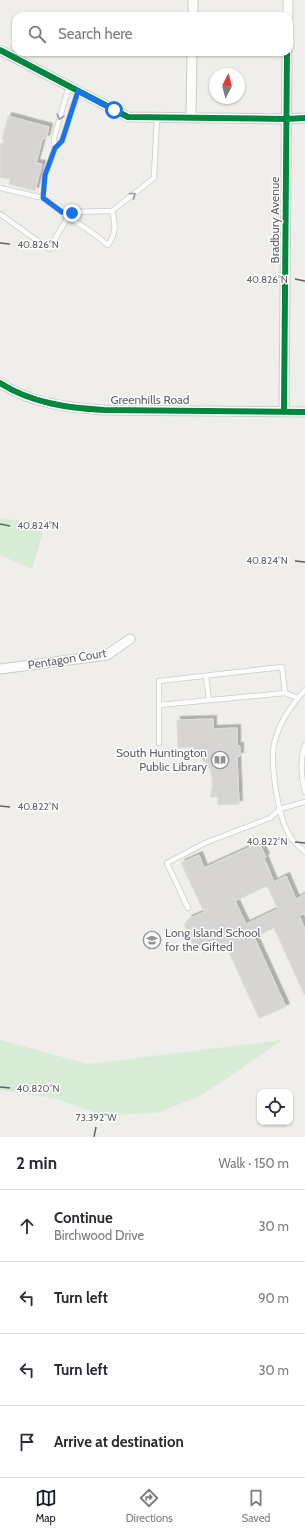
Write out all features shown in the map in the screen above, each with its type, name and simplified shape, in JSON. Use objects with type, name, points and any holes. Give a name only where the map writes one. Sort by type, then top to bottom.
[{"type":"street","points":[[193,0],[193,12]]},
{"type":"street","points":[[288,0],[288,12]]},
{"type":"street","points":[[0,50],[128,117],[305,118]]},
{"type":"street","points":[[191,117],[192,56]]},
{"type":"street","name":"Bradbury Avenue","points":[[284,412],[287,56]]},
{"type":"street","name":"Greenhills Road","points":[[0,383],[50,404],[73,408],[104,410],[305,412]]},
{"type":"street","name":"Pentagon Court","points":[[0,669],[107,655],[130,639]]},
{"type":"lane","points":[[55,148],[54,138],[69,86]]},
{"type":"lane","points":[[43,198],[45,175],[55,148],[62,141],[78,91]]},
{"type":"lane","points":[[0,188],[43,198],[62,212],[112,211],[154,178],[157,117]]},
{"type":"lane","points":[[0,214],[49,250],[68,217],[108,245],[112,239],[116,223],[112,211]]},
{"type":"lane","points":[[159,743],[159,682],[282,667],[285,693]]},
{"type":"lane","points":[[206,676],[209,700]]},
{"type":"lane","points":[[305,690],[285,718],[275,740],[272,762],[276,794],[290,837],[305,852]]},
{"type":"lane","points":[[159,705],[285,693],[298,698]]},
{"type":"lane","points":[[305,745],[302,766],[305,792]]},
{"type":"lane","points":[[188,908],[167,863],[205,844],[270,818],[280,809],[305,802]]},
{"type":"green space","points":[[0,518],[45,525],[32,569],[0,555]]},
{"type":"green space","points":[[0,1040],[88,1064],[282,1040],[200,1096],[157,1113],[102,1115],[57,1099],[0,1090]]},
{"type":"building","points":[[8,116],[49,127],[46,139],[43,138],[36,163],[42,164],[35,191],[9,184],[10,179],[0,177],[0,146],[1,143],[3,144],[4,139],[2,139]]},
{"type":"building","name":"South Huntington Public Library","points":[[213,719],[213,729],[237,728],[237,746],[240,746],[240,756],[237,756],[239,804],[218,805],[218,797],[210,797],[212,779],[210,769],[200,757],[193,756],[193,747],[178,748],[177,720]]},
{"type":"building","points":[[259,843],[266,857],[264,858],[274,882],[286,876],[296,899],[305,894],[305,913],[299,916],[305,929],[305,994],[274,928],[254,937],[286,1007],[259,1018],[225,944],[204,953],[202,949],[196,952],[184,924],[189,921],[188,919],[204,912],[181,863],[199,855],[204,868]],"holes":[[[267,886],[278,909],[246,924],[235,901]]]},
{"type":"cycle path","points":[[0,50],[128,117],[305,118]]},
{"type":"cycle path","points":[[284,412],[287,56]]},
{"type":"cycle path","points":[[0,383],[12,390],[37,400],[63,406],[90,409],[305,412]]},
{"type":"place","name":"South Huntington Public Library","points":[[220,760]]},
{"type":"place","name":"Long Island School for the Gifted","points":[[152,940]]},
{"type":"route","points":[[72,213],[62,212],[43,198],[45,175],[55,148],[62,141],[78,91],[114,110]]}]
